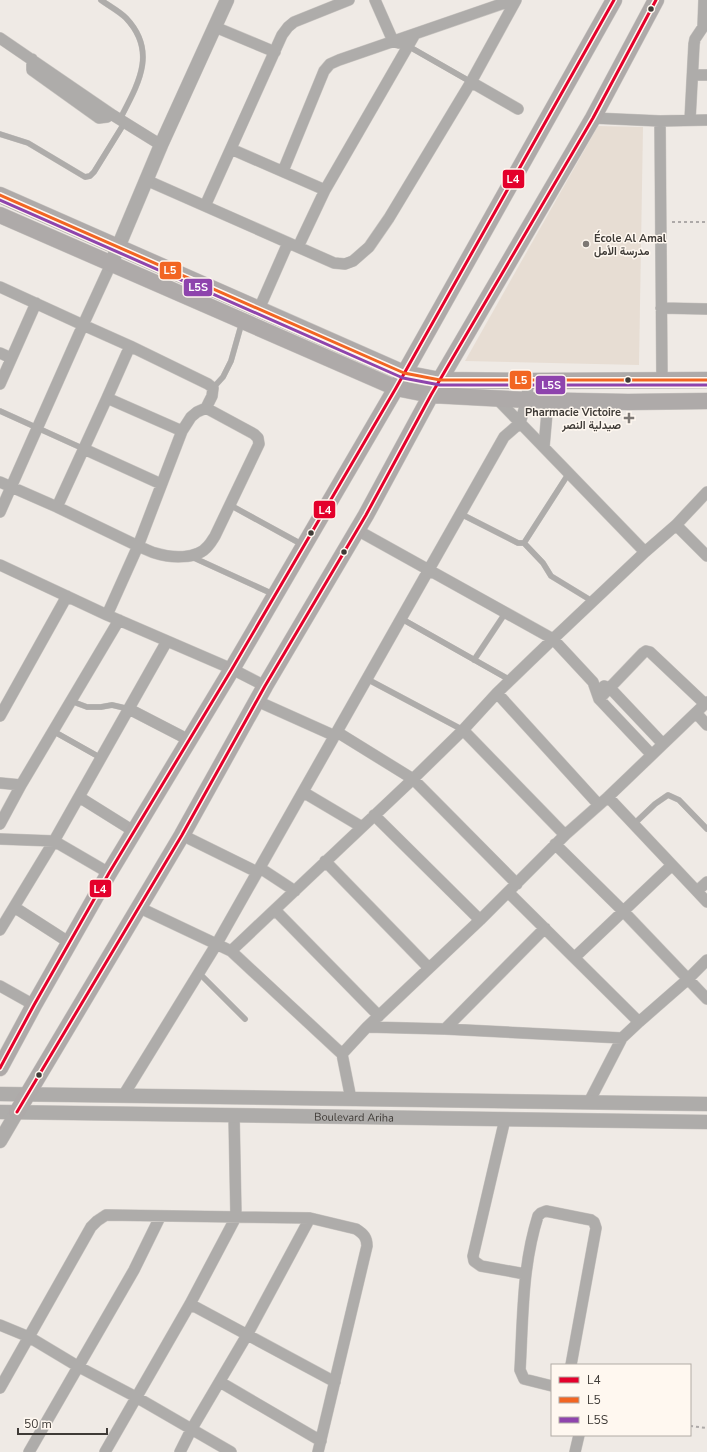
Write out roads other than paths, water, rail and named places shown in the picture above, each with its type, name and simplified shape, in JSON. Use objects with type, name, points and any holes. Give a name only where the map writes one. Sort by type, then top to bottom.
[{"type":"main road","points":[[0,1068],[34,1005],[134,832],[232,669],[396,388],[614,0]]},
{"type":"main road","points":[[17,1112],[26,1094],[182,835],[265,686],[358,530],[430,395],[592,118],[656,0]]},
{"type":"main road","points":[[0,195],[404,373],[440,380],[707,380]]},
{"type":"main road","points":[[0,215],[396,388],[430,395],[497,399],[548,401],[707,401]]},
{"type":"street","points":[[0,512],[111,264],[161,145],[227,0]]},
{"type":"street","points":[[205,206],[282,35],[294,22],[349,0]]},
{"type":"street","points":[[375,0],[393,42]]},
{"type":"street","points":[[282,170],[324,72],[330,64],[515,0]]},
{"type":"street","points":[[146,180],[334,263],[345,264],[353,261],[369,247],[390,218],[471,82],[515,0]]},
{"type":"street","points":[[690,120],[695,39],[705,27],[704,0]]},
{"type":"street","points":[[215,27],[275,52]]},
{"type":"street","points":[[259,309],[292,245],[415,34]]},
{"type":"street","points":[[0,38],[32,59],[83,101],[119,118],[161,145]]},
{"type":"street","points":[[393,42],[408,46]]},
{"type":"street","points":[[692,75],[707,75]]},
{"type":"street","points":[[471,82],[518,109]]},
{"type":"street","points":[[592,118],[707,120]]},
{"type":"street","points":[[660,120],[662,380]]},
{"type":"street","points":[[231,149],[325,190]]},
{"type":"street","points":[[0,287],[130,346],[208,384],[213,388],[212,396],[206,408],[197,412],[191,417],[182,431],[138,546],[107,615]]},
{"type":"street","points":[[0,384],[36,303]]},
{"type":"street","points":[[661,308],[707,309]]},
{"type":"street","points":[[57,507],[130,346]]},
{"type":"street","points":[[0,353],[11,358]]},
{"type":"street","points":[[123,1096],[216,944],[504,437],[520,423],[527,400],[528,381]]},
{"type":"street","points":[[107,398],[182,431]]},
{"type":"street","points":[[497,399],[645,552]]},
{"type":"street","points":[[544,447],[548,401]]},
{"type":"street","points":[[0,482],[154,553],[166,556],[190,556],[199,553],[208,547],[215,536],[259,444],[258,438],[254,434],[206,408]]},
{"type":"street","points":[[84,449],[161,484]]},
{"type":"street","points":[[231,951],[413,779],[553,638],[676,525],[707,492]]},
{"type":"street","points":[[676,525],[707,556]]},
{"type":"street","points":[[358,530],[553,638],[593,682],[599,699],[651,754]]},
{"type":"street","points":[[0,565],[107,615],[232,669],[265,686]]},
{"type":"street","points":[[0,716],[67,596]]},
{"type":"street","points":[[0,824],[21,785],[119,620]]},
{"type":"street","points":[[0,930],[54,841],[167,641]]},
{"type":"street","points":[[342,1054],[367,1027],[517,884],[555,844],[598,804],[608,797],[651,754],[706,703],[646,650],[599,699]]},
{"type":"street","points":[[593,682],[610,688],[663,744]]},
{"type":"street","points":[[497,693],[598,804]]},
{"type":"street","points":[[257,701],[336,734],[413,779],[517,884]]},
{"type":"street","points":[[129,709],[190,740]]},
{"type":"street","points":[[696,713],[707,725]]},
{"type":"street","points":[[463,730],[565,835]]},
{"type":"street","points":[[0,783],[21,785]]},
{"type":"street","points":[[303,792],[362,827]]},
{"type":"street","points":[[79,797],[134,832]]},
{"type":"street","points":[[608,797],[707,902]]},
{"type":"street","points":[[374,815],[480,920]]},
{"type":"street","points":[[182,835],[258,870],[295,890]]},
{"type":"street","points":[[0,839],[54,841],[110,874]]},
{"type":"street","points":[[555,844],[624,912],[707,1000]]},
{"type":"street","points":[[325,861],[428,968]]},
{"type":"street","points":[[575,957],[672,865]]},
{"type":"street","points":[[696,891],[707,882]]},
{"type":"street","points":[[508,892],[639,1022]]},
{"type":"street","points":[[14,907],[70,943]]},
{"type":"street","points":[[138,907],[231,951],[342,1054],[351,1099]]},
{"type":"street","points":[[275,910],[379,1016]]},
{"type":"street","points":[[445,1029],[545,928]]},
{"type":"street","points":[[589,1102],[622,1038],[687,980],[707,960]]},
{"type":"street","points":[[0,986],[34,1005]]},
{"type":"street","points":[[367,1027],[445,1029],[622,1038]]},
{"type":"street","name":"Boulevard Ariha","points":[[0,1094],[707,1104]]},
{"type":"street","name":"Boulevard Ariha","points":[[0,1112],[707,1122]]},
{"type":"street","points":[[0,1141],[17,1112]]},
{"type":"street","points":[[105,1452],[190,1304],[236,1217],[234,1115]]},
{"type":"street","points":[[504,1119],[473,1256],[474,1261],[481,1266],[525,1274]]},
{"type":"street","points":[[551,1386],[524,1379],[520,1370],[525,1274],[538,1216],[546,1211],[588,1218],[594,1222],[596,1228],[572,1364]]},
{"type":"street","points":[[0,1388],[91,1226],[106,1215],[160,1217],[310,1218],[356,1230],[362,1233],[367,1240],[367,1246],[318,1452]]},
{"type":"street","points":[[29,1452],[134,1270],[160,1217]]},
{"type":"street","points":[[180,1452],[191,1430],[247,1335],[310,1218]]},
{"type":"street","points":[[190,1304],[335,1382]]},
{"type":"street","points":[[0,1325],[29,1337],[79,1367],[136,1397],[231,1452]]},
{"type":"street","points":[[220,1382],[321,1441]]},
{"type":"street","points":[[575,1452],[579,1436]]},
{"type":"lane","points":[[0,134],[28,143],[85,176],[90,176],[94,172],[119,118],[136,88],[143,57],[142,43],[137,32],[125,17],[101,0]]},
{"type":"lane","points":[[408,46],[471,82]]},
{"type":"lane","points":[[213,388],[223,377],[231,361],[242,321]]},
{"type":"lane","points":[[0,411],[84,449]]},
{"type":"lane","points":[[524,543],[569,473]]},
{"type":"lane","points":[[230,505],[304,545]]},
{"type":"lane","points":[[461,514],[518,543],[524,543],[543,564],[551,576],[592,601]]},
{"type":"lane","points":[[190,556],[275,595]]},
{"type":"lane","points":[[474,660],[506,612]]},
{"type":"lane","points":[[402,618],[510,680]]},
{"type":"lane","points":[[367,679],[463,730]]},
{"type":"lane","points":[[71,701],[87,707],[112,705],[129,709]]},
{"type":"lane","points":[[54,730],[101,758]]},
{"type":"lane","points":[[633,825],[655,804],[668,795],[678,800],[707,829]]},
{"type":"lane","points":[[199,973],[245,1019]]},
{"type":"place","name":"École Al Amal مدرسة الأمل","points":[[586,244]]},
{"type":"place","name":"Pharmacie Victoire صيدلية النصر","points":[[629,418]]}]
